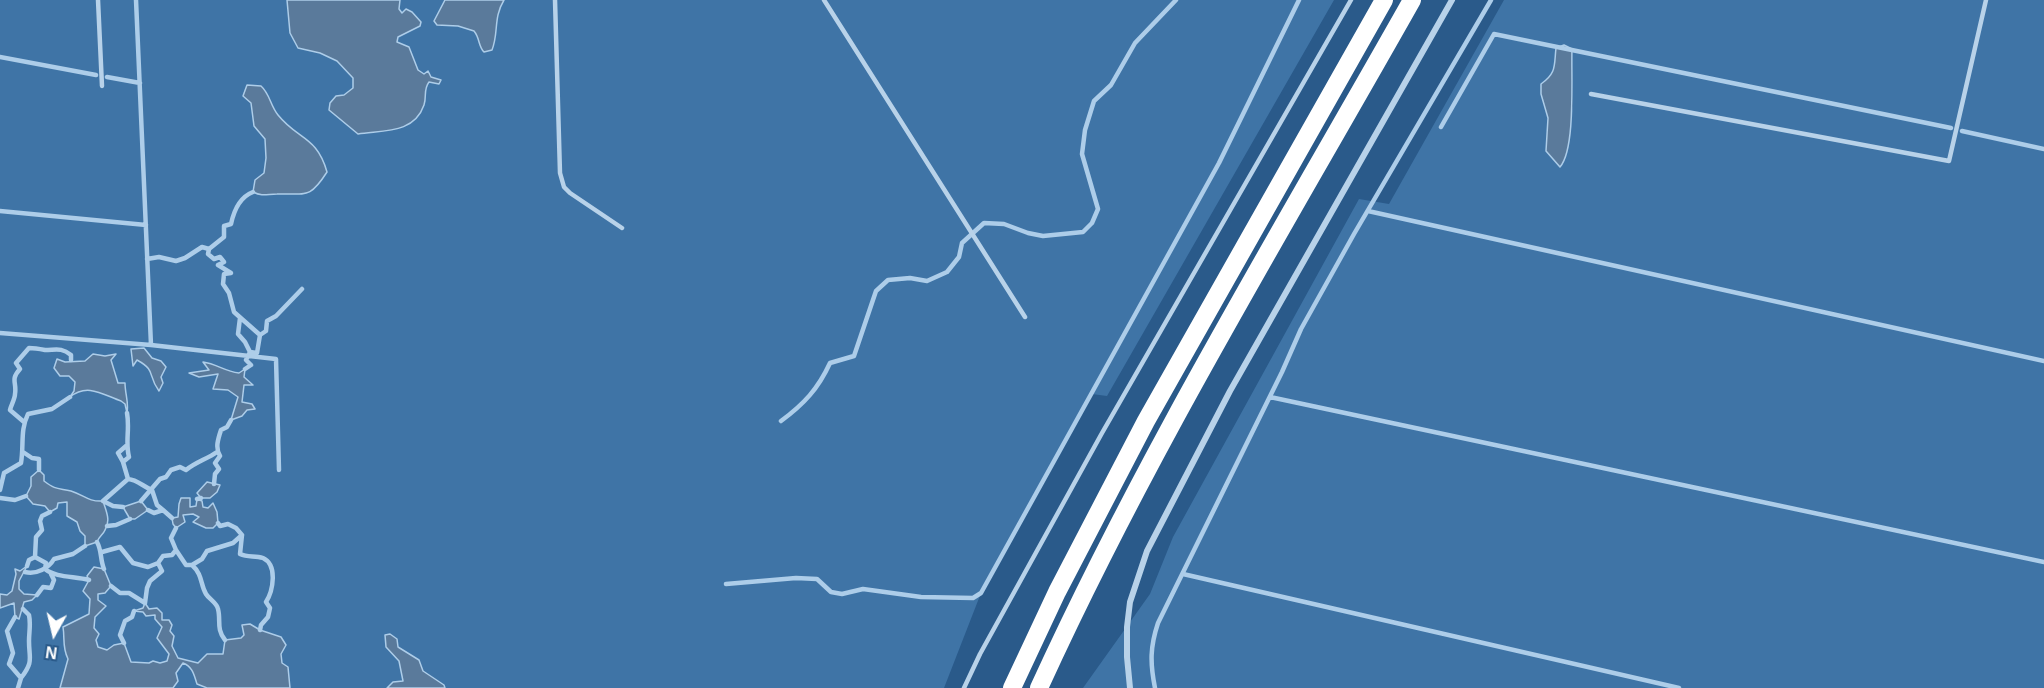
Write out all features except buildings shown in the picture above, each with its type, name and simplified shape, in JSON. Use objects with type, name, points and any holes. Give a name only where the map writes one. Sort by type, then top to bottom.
[{"type":"highway","points":[[1012,688],[1057,592],[1146,421],[1384,0]]},
{"type":"highway","points":[[1039,688],[1118,525],[1162,443],[1412,0]]},
{"type":"street","points":[[1130,688],[1127,627],[1130,602],[1146,551],[1230,391],[1452,0]]},
{"type":"lane","points":[[98,0],[102,86]]},
{"type":"lane","points":[[555,0],[560,173],[564,187],[622,228]]},
{"type":"lane","points":[[824,0],[1025,317]]},
{"type":"lane","points":[[964,688],[980,654],[1102,433],[1351,0]]},
{"type":"lane","points":[[1591,94],[1949,161],[1986,0]]},
{"type":"shaded area","points":[[0,0],[1334,0],[1107,396],[1092,394],[981,593],[944,688],[0,688]]},
{"type":"shaded area","points":[[287,0],[400,0],[399,9],[402,13],[406,9],[421,22],[420,26],[398,37],[397,42],[409,47],[418,70],[424,74],[428,71],[431,77],[441,80],[439,84],[429,82],[424,105],[413,121],[397,129],[358,134],[329,110],[330,103],[336,96],[344,95],[353,88],[353,78],[337,61],[320,53],[298,48],[290,33]]},
{"type":"shaded area","points":[[445,0],[504,0],[498,13],[492,50],[484,52],[474,31],[458,26],[437,25],[434,21]]},
{"type":"shaded area","points":[[1504,0],[2044,0],[2044,688],[1083,688],[1150,594],[1173,537],[1359,199],[1389,204]],"holes":[[[1556,48],[1572,49],[1573,106],[1560,167],[1546,151],[1548,118],[1546,107],[1550,78],[1555,67]]]},
{"type":"shaded area","points":[[1564,45],[1572,49],[1572,111],[1565,158],[1560,167],[1546,151],[1548,118],[1541,94],[1541,84],[1552,72],[1556,48]]},
{"type":"shaded area","points":[[247,85],[261,86],[285,123],[318,151],[327,172],[311,191],[301,194],[265,195],[253,192],[255,180],[264,173],[265,139],[254,126],[251,103],[243,96]]},
{"type":"shaded area","points":[[144,348],[152,358],[161,361],[166,367],[161,377],[163,383],[159,391],[147,367],[137,360],[133,366],[131,349]]},
{"type":"shaded area","points":[[93,354],[105,356],[116,354],[111,360],[118,383],[125,383],[127,413],[125,404],[121,401],[95,391],[82,391],[70,397],[74,391],[75,382],[69,376],[60,376],[54,368],[57,359],[65,362],[85,361]]},
{"type":"shaded area","points":[[203,362],[239,373],[245,369],[244,377],[253,385],[244,385],[242,402],[252,404],[255,409],[247,410],[242,416],[231,420],[238,397],[228,390],[213,389],[218,374],[199,377],[189,373],[209,370]]},
{"type":"shaded area","points":[[39,470],[44,475],[44,481],[54,487],[103,501],[108,523],[97,542],[85,546],[85,536],[80,531],[77,522],[67,516],[67,502],[58,503],[57,508],[50,512],[45,506],[33,504],[26,496],[31,486],[31,477]]},
{"type":"shaded area","points":[[207,482],[220,485],[217,492],[210,498],[201,498],[197,493]]},
{"type":"shaded area","points":[[181,498],[190,498],[190,507],[196,506],[197,499],[202,501],[203,507],[208,508],[213,503],[218,523],[213,528],[206,528],[193,522],[199,517],[193,514],[183,515],[185,522],[176,528],[172,518],[178,517]]},
{"type":"shaded area","points":[[141,501],[148,510],[135,519],[130,519],[123,507]]},
{"type":"shaded area","points":[[27,566],[19,581],[19,589],[24,594],[37,595],[32,600],[24,602],[19,619],[15,617],[14,603],[0,608],[0,594],[7,595],[12,591],[15,569],[20,571]]},
{"type":"shaded area","points":[[94,567],[104,569],[111,586],[105,593],[98,594],[98,600],[106,606],[95,617],[94,628],[99,634],[96,640],[98,647],[107,650],[114,645],[124,643],[131,662],[160,663],[167,661],[169,654],[157,638],[162,627],[155,619],[155,615],[146,616],[143,612],[134,611],[143,608],[145,603],[149,609],[157,608],[162,613],[162,620],[169,620],[172,625],[170,631],[174,636],[172,646],[178,658],[198,663],[207,654],[223,654],[225,640],[241,638],[244,635],[242,625],[250,624],[281,637],[286,645],[281,654],[282,663],[288,667],[290,688],[207,688],[197,684],[191,669],[183,663],[176,673],[178,681],[173,688],[60,688],[68,659],[64,647],[63,627],[89,614],[90,599],[83,591],[89,580],[87,576]]},
{"type":"shaded area","points":[[390,634],[397,639],[398,647],[419,660],[423,671],[445,688],[387,688],[393,682],[403,681],[399,661],[386,647],[385,635]]},
{"type":"waterway","points":[[136,0],[151,345],[276,359],[279,470]]},
{"type":"waterway","points":[[781,421],[810,395],[821,381],[830,363],[854,356],[876,291],[888,280],[910,278],[927,281],[947,272],[959,257],[962,243],[984,223],[1004,224],[1043,236],[1083,232],[1092,223],[1098,209],[1082,154],[1085,130],[1094,101],[1111,85],[1135,43],[1176,0]]},
{"type":"waterway","points":[[726,584],[796,578],[817,579],[831,592],[842,594],[863,589],[921,597],[973,598],[981,593],[1219,163],[1299,0]]},
{"type":"waterway","points":[[1155,688],[1152,655],[1158,623],[1301,329],[1491,0]]},
{"type":"waterway","points":[[1441,127],[1494,34],[1951,128]]},
{"type":"waterway","points":[[0,57],[96,75]]},
{"type":"waterway","points":[[107,77],[140,83]]},
{"type":"waterway","points":[[1962,131],[2044,149]]},
{"type":"waterway","points":[[245,369],[251,365],[246,360],[250,352],[257,353],[260,335],[234,312],[229,293],[223,284],[224,274],[231,273],[218,265],[224,262],[220,257],[214,259],[208,254],[209,249],[224,237],[224,226],[231,224],[241,201],[253,192]]},
{"type":"waterway","points":[[0,211],[146,225]]},
{"type":"waterway","points":[[1368,211],[2044,361]]},
{"type":"waterway","points":[[147,259],[159,257],[176,261],[202,247],[209,249]]},
{"type":"waterway","points":[[260,335],[266,331],[267,321],[276,316],[302,289]]},
{"type":"waterway","points":[[240,318],[238,334],[250,352]]},
{"type":"waterway","points":[[0,333],[151,345]]},
{"type":"waterway","points":[[24,422],[10,410],[15,396],[15,379],[20,369],[16,363],[29,348],[61,350],[71,355],[71,360]]},
{"type":"waterway","points":[[0,490],[4,473],[21,463],[23,432],[28,414],[52,409],[70,397]]},
{"type":"waterway","points":[[1270,397],[2044,562]]},
{"type":"waterway","points":[[123,507],[113,506],[103,501],[128,479],[123,462],[129,457],[127,413]]},
{"type":"waterway","points":[[214,484],[215,474],[219,469],[215,463],[220,456],[217,447],[219,437],[221,430],[227,427],[231,420]]},
{"type":"waterway","points":[[123,462],[118,453],[126,446]]},
{"type":"waterway","points":[[23,452],[32,458],[39,459],[39,470]]},
{"type":"waterway","points":[[141,501],[171,470],[180,467],[186,470],[217,452]]},
{"type":"waterway","points":[[128,479],[152,490],[157,505],[163,510]]},
{"type":"waterway","points":[[0,498],[15,500],[26,496]]},
{"type":"waterway","points":[[197,499],[201,498]]},
{"type":"waterway","points":[[148,510],[154,513],[163,510],[172,518]]},
{"type":"waterway","points":[[50,512],[42,516],[40,521],[42,530],[36,537],[35,557],[46,563],[45,569],[49,572],[89,580]]},
{"type":"waterway","points":[[107,526],[130,519]]},
{"type":"waterway","points":[[218,523],[220,526],[228,524],[242,535],[240,554],[263,558],[271,566],[273,578],[266,602],[270,608],[268,617],[260,630]]},
{"type":"waterway","points":[[111,586],[120,593],[129,593],[145,603],[150,581],[162,571],[158,563],[163,556],[172,555],[176,550],[171,538],[176,528]]},
{"type":"waterway","points":[[192,565],[202,559],[207,551],[233,543],[242,535]]},
{"type":"waterway","points":[[97,542],[104,569]]},
{"type":"waterway","points":[[25,572],[42,570],[54,559],[73,554],[85,546]]},
{"type":"waterway","points":[[102,552],[120,547],[133,563],[148,567],[158,563]]},
{"type":"waterway","points":[[176,550],[186,565],[192,565],[196,569],[206,594],[215,603],[219,613],[222,636],[225,640]]},
{"type":"waterway","points":[[27,566],[29,560],[35,557]]},
{"type":"waterway","points":[[37,595],[43,587],[51,588],[54,580],[51,574]]},
{"type":"waterway","points":[[1183,574],[1679,688]]},
{"type":"waterway","points":[[21,678],[30,660],[30,618],[23,609]]},
{"type":"waterway","points":[[124,643],[120,635],[125,621],[132,617],[134,611]]},
{"type":"waterway","points":[[15,617],[7,631],[13,653],[9,664],[21,678],[18,688]]}]
